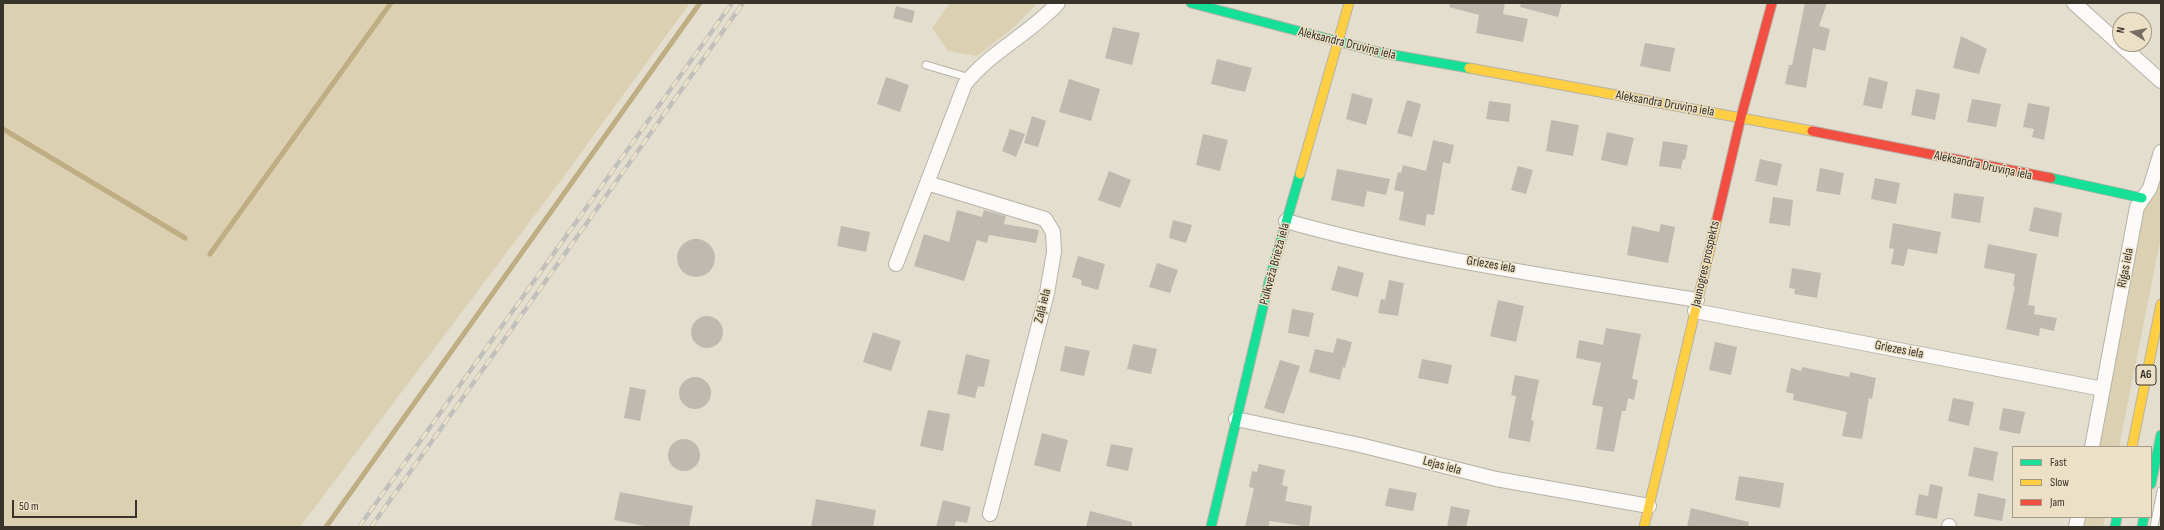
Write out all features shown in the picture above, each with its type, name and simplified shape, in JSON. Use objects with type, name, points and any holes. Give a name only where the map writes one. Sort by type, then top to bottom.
[{"type":"main road","name":"Aleksandra Druviņa iela","points":[[1191,3],[1338,43],[1431,63],[1503,74],[1741,117],[2134,195],[2142,198]]},
{"type":"main road","name":"Pulkveža Brieža iela","points":[[1211,527],[1269,282],[1349,3]]},
{"type":"main road","name":"Jaunogres prospekts","points":[[1644,527],[1741,117],[1772,3]]},
{"type":"main road","name":"A6","points":[[2132,446],[2161,304]]},
{"type":"main road","points":[[2152,479],[2161,435]]},
{"type":"street","points":[[896,264],[965,84],[994,55],[1037,24],[1058,3]]},
{"type":"street","points":[[2074,3],[2161,81]]},
{"type":"street","name":"Rīgas iela","points":[[2092,446],[2138,207],[2142,198],[2150,188],[2161,152]]},
{"type":"street","name":"Zaļā iela","points":[[927,183],[1045,219],[1053,232],[1054,252],[1047,292],[990,514]]},
{"type":"street","name":"Griezes iela","points":[[1286,221],[1344,237],[1401,250],[1696,306],[2103,389]]},
{"type":"street","name":"Lejas iela","points":[[1236,419],[1360,445],[1496,479],[1649,506]]},
{"type":"lane","points":[[926,66],[970,78]]},
{"type":"lane","points":[[2154,527],[2161,491]]},
{"type":"shaded area","points":[[3,3],[690,3],[562,179],[300,527],[3,527]]},
{"type":"shaded area","points":[[950,3],[1038,3],[1013,28],[977,56],[948,51],[932,28]]},
{"type":"shaded area","points":[[2161,172],[2161,236],[2119,446],[2098,446],[2143,213],[2154,193]]},
{"type":"shaded area","points":[[2083,518],[2105,518],[2103,527],[2081,527]]},
{"type":"building","points":[[1450,3],[1505,3],[1503,14],[1528,19],[1523,42],[1476,33],[1479,15],[1449,7]]},
{"type":"building","points":[[1521,3],[1562,3],[1558,17],[1520,7]]},
{"type":"building","points":[[1805,3],[1827,3],[1819,26],[1830,29],[1825,51],[1813,48],[1806,88],[1785,84],[1789,65],[1792,65]]},
{"type":"building","points":[[896,6],[915,11],[912,23],[893,18]]},
{"type":"building","points":[[1113,27],[1140,33],[1132,65],[1105,58]]},
{"type":"building","points":[[1961,36],[1987,49],[1979,74],[1953,68]]},
{"type":"building","points":[[1645,43],[1675,48],[1670,72],[1640,66]]},
{"type":"building","points":[[1217,59],[1252,68],[1245,92],[1211,84]]},
{"type":"building","points":[[886,77],[909,85],[900,112],[877,104]]},
{"type":"building","points":[[1869,77],[1888,82],[1882,109],[1863,105]]},
{"type":"building","points":[[1069,79],[1100,89],[1091,121],[1059,112]]},
{"type":"building","points":[[1916,89],[1940,94],[1935,120],[1911,115]]},
{"type":"building","points":[[1352,93],[1373,99],[1366,125],[1346,119]]},
{"type":"building","points":[[1972,99],[2001,104],[1996,127],[1967,122]]},
{"type":"building","points":[[1407,100],[1421,104],[1412,137],[1397,133]]},
{"type":"building","points":[[1489,101],[1511,104],[1509,122],[1486,119]]},
{"type":"building","points":[[2028,103],[2050,107],[2044,140],[2032,137],[2034,129],[2023,127]]},
{"type":"building","points":[[1032,116],[1046,121],[1038,147],[1024,143]]},
{"type":"building","points":[[1551,120],[1579,125],[1573,156],[1546,151]]},
{"type":"building","points":[[1010,129],[1025,134],[1016,157],[1002,151]]},
{"type":"building","points":[[1607,132],[1634,138],[1627,166],[1601,160]]},
{"type":"building","points":[[1203,134],[1228,140],[1220,171],[1196,165]]},
{"type":"building","points":[[1433,140],[1454,145],[1450,164],[1443,162],[1434,215],[1427,214],[1425,226],[1399,220],[1404,192],[1394,190],[1398,172],[1401,173],[1403,165],[1426,171]]},
{"type":"building","points":[[1663,141],[1688,145],[1685,160],[1683,159],[1681,169],[1659,166]]},
{"type":"building","points":[[1760,159],[1782,164],[1777,186],[1755,181]]},
{"type":"building","points":[[1518,166],[1533,170],[1526,194],[1511,190]]},
{"type":"building","points":[[1820,168],[1844,173],[1840,195],[1816,191]]},
{"type":"building","points":[[1337,169],[1390,179],[1386,195],[1367,191],[1364,207],[1331,200]]},
{"type":"building","points":[[1109,171],[1131,180],[1120,208],[1098,200]]},
{"type":"building","points":[[1875,178],[1900,183],[1896,204],[1871,199]]},
{"type":"building","points":[[1954,193],[1984,197],[1980,223],[1951,218]]},
{"type":"building","points":[[1773,197],[1793,200],[1790,226],[1769,223]]},
{"type":"building","points":[[2034,207],[2062,213],[2058,237],[2029,231]]},
{"type":"building","points":[[957,210],[982,217],[984,210],[1006,216],[1004,224],[1039,230],[1036,243],[989,235],[987,243],[977,240],[964,281],[914,266],[924,234],[949,242]]},
{"type":"building","points":[[1173,220],[1192,225],[1186,243],[1169,238]]},
{"type":"building","points":[[1893,223],[1941,232],[1937,254],[1908,249],[1904,266],[1891,264],[1894,249],[1889,248]]},
{"type":"building","points":[[1661,224],[1675,227],[1668,263],[1627,255],[1632,226],[1659,232]]},
{"type":"building","points":[[841,226],[870,232],[866,252],[837,246]]},
{"type":"building","points":[[692,239],[700,239],[707,242],[712,247],[715,258],[712,269],[707,274],[700,277],[692,277],[685,274],[680,269],[677,262],[677,254],[680,247],[685,242]]},
{"type":"building","points":[[1988,244],[2037,254],[2028,305],[2035,306],[2034,314],[2057,318],[2054,331],[2040,328],[2039,336],[2006,329],[2015,286],[2013,286],[2015,274],[1984,268]]},
{"type":"building","points":[[1078,256],[1105,264],[1098,290],[1081,285],[1082,280],[1072,277]]},
{"type":"building","points":[[1157,263],[1178,270],[1170,293],[1149,287]]},
{"type":"building","points":[[1338,266],[1364,273],[1358,297],[1331,290]]},
{"type":"building","points":[[1792,268],[1821,273],[1817,298],[1794,294],[1795,289],[1789,288]]},
{"type":"building","points":[[1389,280],[1404,283],[1398,316],[1378,313],[1381,299],[1385,300]]},
{"type":"building","points":[[1498,300],[1524,306],[1516,342],[1490,336]]},
{"type":"building","points":[[1292,309],[1314,313],[1309,337],[1288,333]]},
{"type":"building","points":[[707,316],[713,317],[720,323],[723,332],[722,338],[716,345],[707,348],[701,347],[694,341],[691,332],[692,326],[698,319]]},
{"type":"building","points":[[1606,328],[1641,334],[1632,379],[1638,380],[1634,400],[1628,398],[1626,411],[1622,411],[1614,452],[1596,449],[1603,407],[1592,405],[1601,363],[1576,358],[1579,340],[1603,345]]},
{"type":"building","points":[[873,332],[901,341],[891,371],[863,362]]},
{"type":"building","points":[[1337,338],[1352,342],[1340,380],[1309,372],[1315,349],[1333,353]]},
{"type":"building","points":[[1715,342],[1737,347],[1731,375],[1709,370]]},
{"type":"building","points":[[1133,344],[1157,349],[1151,374],[1127,369]]},
{"type":"building","points":[[1065,346],[1090,351],[1084,376],[1060,371]]},
{"type":"building","points":[[966,354],[990,360],[984,387],[978,386],[975,398],[957,394]]},
{"type":"building","points":[[1422,359],[1452,365],[1448,384],[1418,378]]},
{"type":"building","points":[[1280,360],[1300,366],[1284,414],[1264,408]]},
{"type":"building","points":[[1802,367],[1849,377],[1850,372],[1876,378],[1872,399],[1869,398],[1862,439],[1842,436],[1847,412],[1793,400],[1794,394],[1786,392],[1791,368],[1801,371]]},
{"type":"building","points":[[1515,375],[1539,380],[1531,420],[1534,421],[1530,442],[1508,438],[1516,396],[1511,395]]},
{"type":"building","points":[[695,377],[704,380],[708,384],[711,393],[708,402],[704,406],[695,409],[686,406],[682,402],[679,393],[682,384],[686,380]]},
{"type":"building","points":[[630,387],[646,390],[640,421],[624,418]]},
{"type":"building","points":[[1953,398],[1974,402],[1969,426],[1948,421]]},
{"type":"building","points":[[2003,408],[2025,412],[2020,434],[1999,430]]},
{"type":"building","points":[[928,410],[950,414],[943,451],[920,446]]},
{"type":"building","points":[[1042,433],[1068,440],[1060,472],[1034,465]]},
{"type":"building","points":[[684,439],[690,440],[697,446],[700,455],[699,461],[693,468],[684,471],[678,470],[671,464],[668,455],[669,449],[675,442]]},
{"type":"building","points":[[1111,444],[1133,448],[1128,471],[1106,466]]},
{"type":"building","points":[[1974,447],[1998,452],[1993,481],[1968,476]]},
{"type":"building","points":[[1259,464],[1285,470],[1282,485],[1288,487],[1285,501],[1312,506],[1309,527],[1270,521],[1268,527],[1245,527],[1254,488],[1249,487],[1252,471],[1257,472]]},
{"type":"building","points":[[1739,476],[1784,483],[1780,508],[1735,500]]},
{"type":"building","points":[[1930,484],[1943,487],[1937,519],[1915,515],[1919,494],[1928,496]]},
{"type":"building","points":[[1389,488],[1417,493],[1413,511],[1385,506]]},
{"type":"building","points":[[620,492],[693,506],[689,527],[649,527],[614,520]]},
{"type":"building","points":[[1978,493],[2006,499],[2002,521],[1974,516]]},
{"type":"building","points":[[816,499],[876,510],[873,527],[811,527]]},
{"type":"building","points":[[943,500],[971,507],[967,523],[956,521],[954,527],[936,527]]},
{"type":"building","points":[[1451,506],[1470,510],[1466,527],[1447,527]]},
{"type":"building","points":[[1691,508],[1749,522],[1748,527],[1687,527]]},
{"type":"building","points":[[1090,511],[1132,522],[1132,527],[1086,527]]},
{"type":"waterway","points":[[210,254],[391,3]]},
{"type":"waterway","points":[[326,527],[700,3]]},
{"type":"waterway","points":[[3,129],[185,238]]},
{"type":"railway","points":[[359,527],[732,3]]},
{"type":"railway","points":[[371,527],[743,3]]},
{"type":"traffic: fast","points":[[1191,3],[1382,53],[1469,68]]},
{"type":"traffic: fast","points":[[1211,527],[1269,282],[1300,174]]},
{"type":"traffic: fast","points":[[2051,178],[2142,198]]},
{"type":"traffic: fast","points":[[2152,479],[2161,435]]},
{"type":"traffic: fast","points":[[2115,527],[2117,518]]},
{"type":"traffic: fast","points":[[2142,527],[2144,518]]},
{"type":"traffic: slow","points":[[1300,174],[1349,3]]},
{"type":"traffic: slow","points":[[1469,68],[1812,131]]},
{"type":"traffic: slow","points":[[1644,527],[1717,219]]},
{"type":"traffic: slow","points":[[2132,446],[2161,304]]},
{"type":"traffic: jam","points":[[1717,219],[1741,117],[1772,3]]},
{"type":"traffic: jam","points":[[1812,131],[2051,178]]}]
